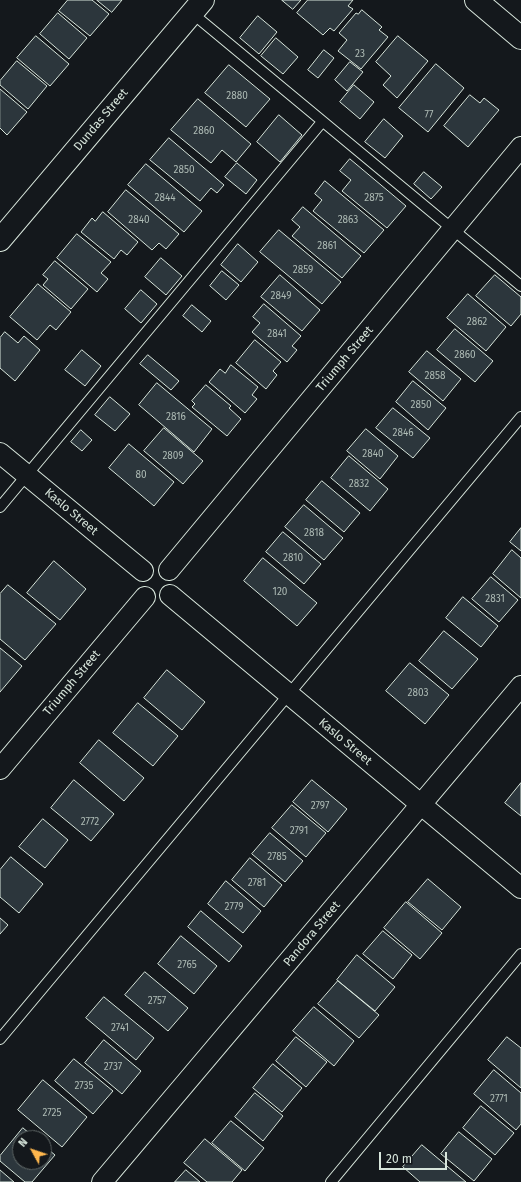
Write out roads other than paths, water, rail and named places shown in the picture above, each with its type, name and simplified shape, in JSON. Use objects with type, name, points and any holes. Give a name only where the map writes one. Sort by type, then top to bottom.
[{"type":"street","points":[[476,0],[521,38]]},
{"type":"street","name":"Dundas Street","points":[[0,240],[197,6]]},
{"type":"street","name":"Triumph Street","points":[[169,570],[521,147]]},
{"type":"street","name":"Kaslo Street","points":[[0,452],[143,571]]},
{"type":"street","points":[[158,565],[169,570],[174,579],[173,590],[170,595],[161,601],[149,600],[144,597],[139,587],[139,582],[143,571],[147,568],[158,565]]},
{"type":"street","name":"Kaslo Street","points":[[170,595],[521,888]]},
{"type":"street","name":"Triumph Street","points":[[0,769],[144,597]]},
{"type":"street","name":"Pandora Street","points":[[102,1182],[521,686]]},
{"type":"lane","points":[[197,6],[322,122],[521,286]]},
{"type":"lane","points":[[0,507],[322,122]]},
{"type":"lane","points":[[0,1039],[521,417]]},
{"type":"lane","points":[[331,1182],[521,954]]}]
